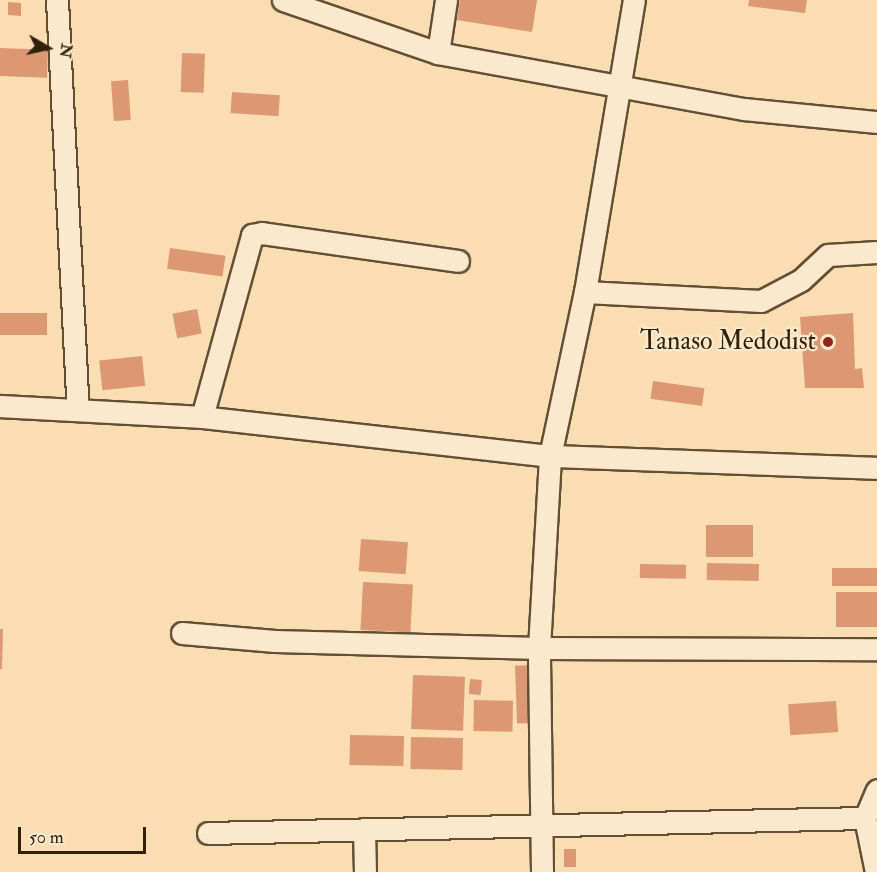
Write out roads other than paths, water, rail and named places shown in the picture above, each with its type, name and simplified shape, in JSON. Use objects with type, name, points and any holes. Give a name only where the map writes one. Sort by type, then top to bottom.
[{"type":"street","points":[[57,0],[78,409]]},
{"type":"street","points":[[438,53],[446,0]]},
{"type":"street","points":[[542,872],[539,648],[550,456],[585,291],[616,87],[634,0]]},
{"type":"street","points":[[293,2],[438,53],[744,109],[877,122]]},
{"type":"street","points":[[202,417],[252,235],[458,261]]},
{"type":"street","points":[[585,291],[761,301],[801,280],[828,255],[877,252]]},
{"type":"street","points":[[0,406],[202,417],[550,456],[877,468]]},
{"type":"street","points":[[182,633],[274,641],[539,648],[877,649]]},
{"type":"street","points":[[876,872],[865,818],[877,790]]},
{"type":"street","points":[[208,833],[542,823],[865,818]]},
{"type":"street","points":[[364,828],[365,872]]},
{"type":"place","name":"Tanaso Medodist","points":[[828,342]]}]
